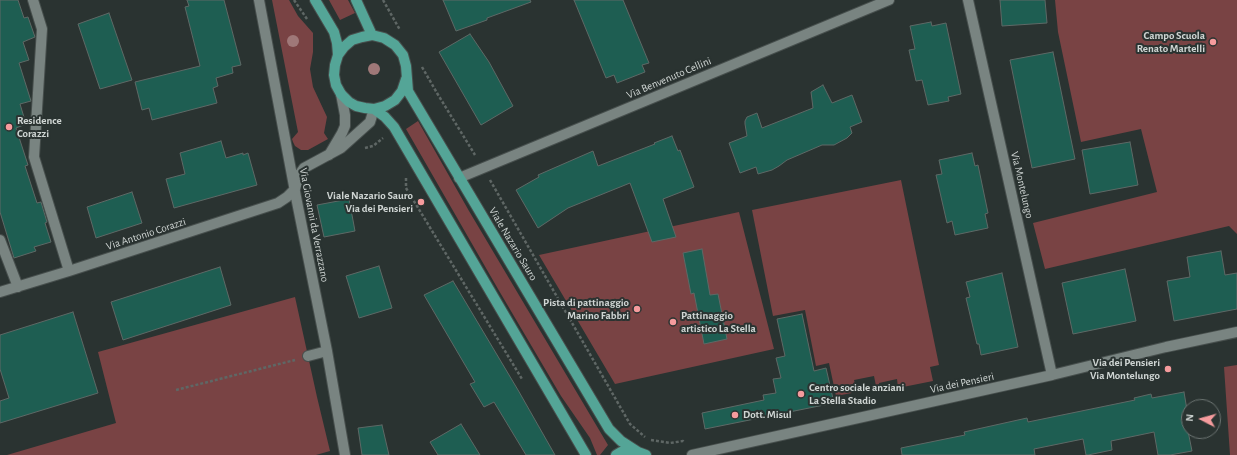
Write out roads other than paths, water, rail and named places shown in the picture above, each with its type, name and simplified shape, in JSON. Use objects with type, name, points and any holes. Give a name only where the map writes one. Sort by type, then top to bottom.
[{"type":"main road","points":[[315,0],[334,32],[338,55]]},
{"type":"main road","points":[[356,0],[372,35],[352,40],[338,55],[334,75],[336,85],[341,94],[349,102],[356,106],[365,108],[385,106],[394,100],[402,91],[406,79]]},
{"type":"main road","name":"Viale Nazario Sauro","points":[[372,35],[384,38],[395,45],[403,55],[406,66],[408,92],[608,429],[621,441],[642,453]]},
{"type":"main road","points":[[374,108],[392,123],[586,455]]},
{"type":"main road","points":[[616,455],[621,452],[630,451],[642,453]]},
{"type":"street","points":[[33,0],[42,29],[34,158],[69,271]]},
{"type":"street","name":"Via Giovanni da Verrazzano","points":[[259,0],[327,351],[345,455]]},
{"type":"street","name":"Via Benvenuto Cellini","points":[[459,178],[889,0]]},
{"type":"street","name":"Via Montelungo","points":[[968,0],[1052,375]]},
{"type":"street","points":[[328,156],[345,126],[345,114],[341,94]]},
{"type":"street","points":[[295,189],[297,178],[301,171],[307,166],[341,148],[370,122],[374,108]]},
{"type":"street","name":"Via Antonio Corazzi","points":[[0,292],[278,204],[295,189]]},
{"type":"street","points":[[0,240],[18,287]]},
{"type":"street","name":"Via dei Pensieri","points":[[692,455],[1052,375],[1166,347],[1237,332]]},
{"type":"street","points":[[308,356],[327,351]]},
{"type":"place","name":"Campo Scuola Renato Martelli","points":[[1213,42]]},
{"type":"place","name":"Residence Corazzi","points":[[9,127]]},
{"type":"place","name":"Viale Nazario Sauro Via dei Pensieri","points":[[421,202]]},
{"type":"place","name":"Pista di pattinaggio Marino Fabbri","points":[[637,309]]},
{"type":"place","name":"Pattinaggio artistico La Stella","points":[[673,322]]},
{"type":"place","name":"Via dei Pensieri Via Montelungo","points":[[1168,369]]},
{"type":"place","name":"Centro sociale anziani La Stella Stadio","points":[[801,394]]},
{"type":"place","name":"Dott. Misul","points":[[735,415]]}]
